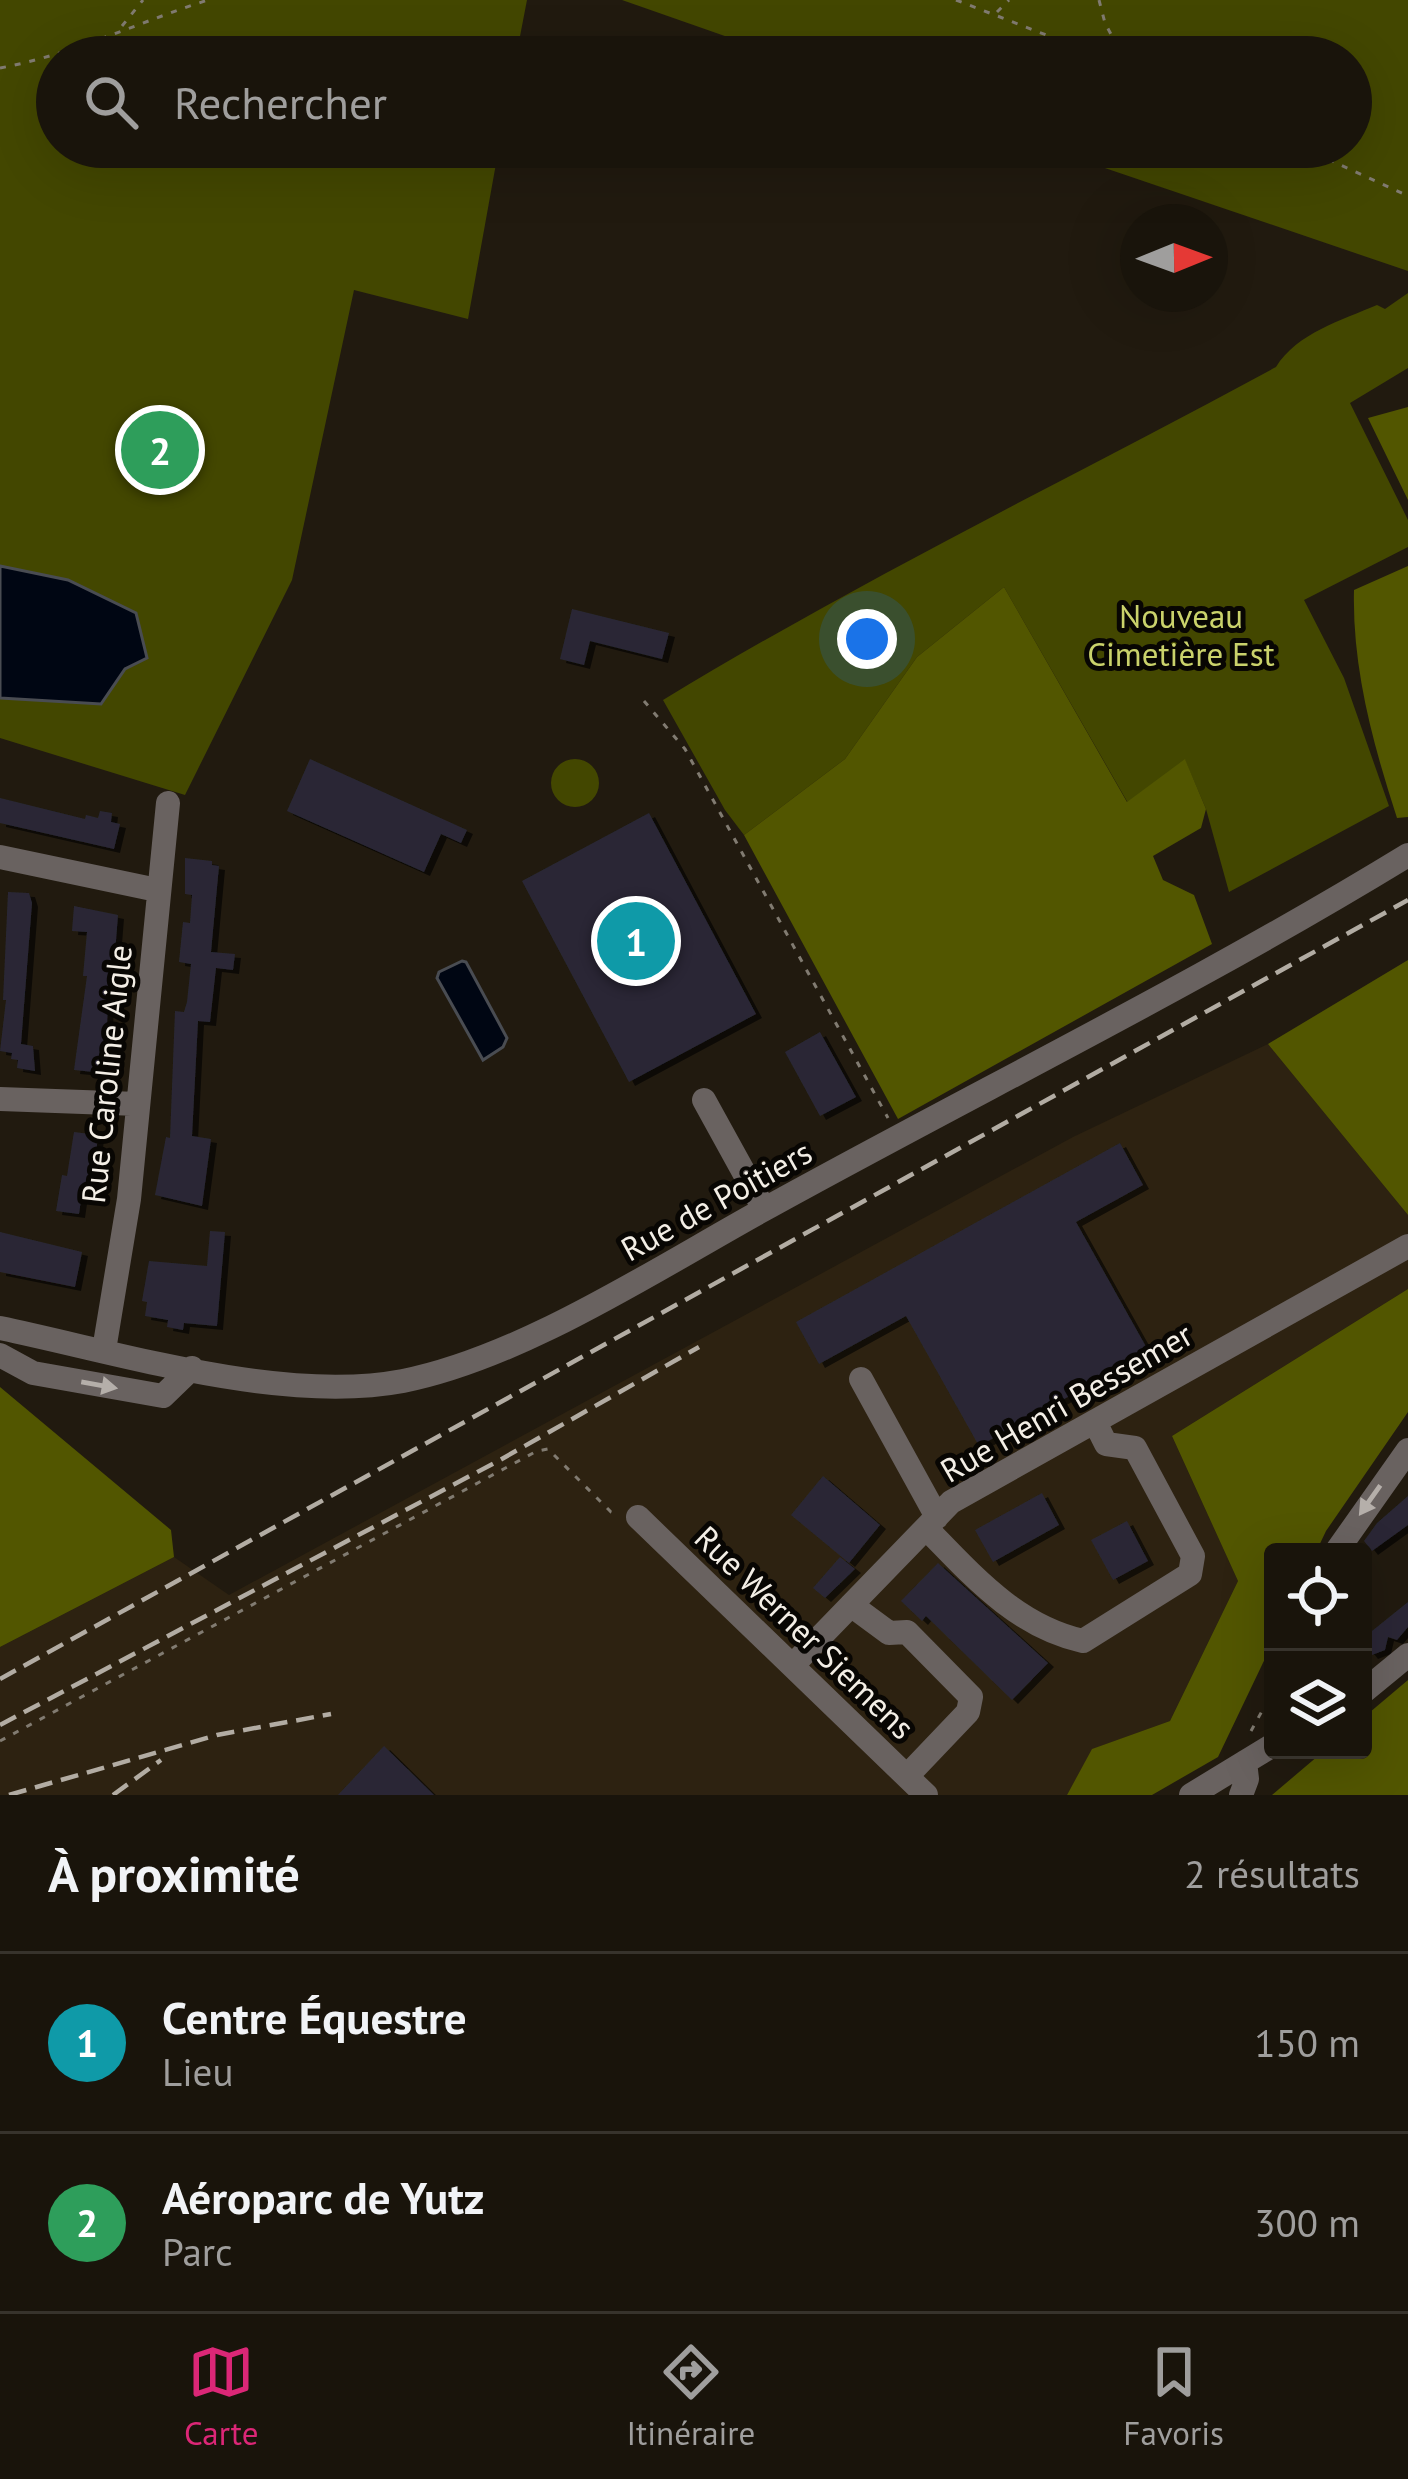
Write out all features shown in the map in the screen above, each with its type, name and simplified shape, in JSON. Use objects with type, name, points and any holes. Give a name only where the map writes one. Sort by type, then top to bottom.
[{"type":"street","name":"Rue Caroline Aigle","points":[[104,1350],[129,1199],[168,803]]},
{"type":"street","name":"Rue de Poitiers","points":[[0,1328],[238,1378],[317,1386],[401,1382],[477,1360],[637,1282],[1225,962],[1408,855]]},
{"type":"street","points":[[0,856],[157,890]]},
{"type":"street","points":[[0,1099],[139,1103]]},
{"type":"street","points":[[704,1100],[764,1209]]},
{"type":"street","name":"Rue Henri Bessemer","points":[[794,1664],[951,1502],[1408,1246]]},
{"type":"street","points":[[0,1355],[33,1373],[163,1396],[192,1368]]},
{"type":"street","points":[[861,1379],[931,1522],[978,1581],[1024,1619],[1083,1641],[1190,1574],[1193,1556],[1135,1448],[1106,1444],[1095,1422]]},
{"type":"street","points":[[1342,1543],[1408,1450]]},
{"type":"street","name":"Rue Werner Siemens","points":[[638,1517],[926,1795]]},
{"type":"street","points":[[851,1605],[889,1633],[908,1632],[970,1696],[968,1712],[907,1776]]},
{"type":"street","points":[[1372,1685],[1408,1655]]},
{"type":"street","points":[[1191,1795],[1264,1750]]},
{"type":"street","points":[[1240,1795],[1247,1779],[1245,1762]]},
{"type":"path","points":[[120,28],[143,0]]},
{"type":"path","points":[[102,36],[208,0]]},
{"type":"path","points":[[956,0],[1050,36]]},
{"type":"path","points":[[995,14],[1009,0]]},
{"type":"path","points":[[1099,0],[1112,36]]},
{"type":"path","points":[[0,68],[36,59]]},
{"type":"path","points":[[1347,168],[1408,196]]},
{"type":"path","points":[[644,701],[685,749],[900,1138]]},
{"type":"path","points":[[0,1741],[536,1451],[548,1449],[611,1512],[638,1517]]},
{"type":"path","points":[[1245,1762],[1253,1722],[1264,1705]]},
{"type":"shaded area","points":[[1408,407],[1408,500],[1368,418]]},
{"type":"shaded area","points":[[0,566],[68,580],[136,613],[147,658],[125,669],[101,704],[0,698]]},
{"type":"shaded area","points":[[1408,566],[1408,817],[1397,818],[1366,706],[1356,648],[1354,590]]},
{"type":"shaded area","points":[[1004,587],[1127,802],[1185,759],[1206,809],[1201,828],[1153,856],[1163,880],[1194,895],[1212,944],[898,1119],[744,835],[845,759],[917,657]]},
{"type":"shaded area","points":[[1408,960],[1408,1215],[1268,1044]]},
{"type":"shaded area","points":[[462,961],[507,1038],[503,1047],[483,1060],[437,978],[439,972]]},
{"type":"shaded area","points":[[1268,1044],[1408,1215],[1408,1289],[1172,1436],[1238,1581],[1170,1721],[1093,1749],[1067,1795],[0,1795],[0,1647],[174,1557],[229,1595],[1073,1137]]},
{"type":"shaded area","points":[[1408,1289],[1408,1412],[1320,1543],[1264,1543],[1264,1661],[1218,1757],[1152,1795],[1067,1795],[1092,1749],[1170,1721],[1238,1581],[1172,1436]]},
{"type":"shaded area","points":[[0,1387],[171,1530],[174,1557],[0,1647]]},
{"type":"shaded area","points":[[1408,1680],[1408,1795],[1272,1795],[1314,1759],[1372,1759],[1372,1710]]},
{"type":"green space","points":[[0,0],[527,0],[520,36],[36,36],[36,168],[495,168],[468,319],[354,290],[292,580],[185,795],[0,738]]},
{"type":"green space","points":[[622,0],[1408,0],[1408,271],[1228,210],[1228,204],[1211,204],[1105,168],[1372,168],[1372,36],[725,36]]},
{"type":"green space","name":"Nouveau Cimetière Est","points":[[1408,293],[1408,368],[1350,403],[1408,520],[1408,547],[1304,600],[1344,678],[1389,806],[1229,892],[1206,809],[1185,760],[1128,803],[1004,587],[917,657],[845,759],[744,835],[663,700],[890,571],[1276,367],[1296,345],[1321,329],[1377,305],[1385,309]]},
{"type":"green space","points":[[575,759],[592,766],[599,783],[592,800],[575,807],[558,800],[551,783],[558,766]]},
{"type":"building","points":[[572,609],[669,633],[662,659],[590,641],[584,665],[560,659]]},
{"type":"building","points":[[310,759],[467,830],[461,843],[441,834],[424,872],[287,811]]},
{"type":"building","points":[[0,798],[85,819],[86,815],[98,818],[100,811],[112,813],[111,822],[120,824],[114,849],[0,823]]},
{"type":"building","points":[[649,813],[756,1014],[629,1082],[522,881]]},
{"type":"building","points":[[185,858],[219,866],[211,952],[235,954],[233,970],[216,968],[210,1022],[198,1021],[192,1136],[211,1139],[202,1206],[155,1195],[166,1137],[170,1138],[175,1011],[184,1012],[191,964],[179,962],[183,922],[190,923],[192,895],[185,894]]},
{"type":"building","points":[[8,892],[29,893],[32,903],[21,1044],[33,1046],[35,1071],[17,1068],[12,1053],[0,1051]]},
{"type":"building","points":[[74,906],[118,915],[113,978],[109,978],[105,1073],[74,1070],[87,976],[83,976],[87,932],[72,931]]},
{"type":"building","points":[[820,1032],[856,1097],[820,1116],[785,1052]]},
{"type":"building","points":[[74,1132],[98,1135],[92,1195],[82,1193],[79,1214],[56,1211]]},
{"type":"building","points":[[1120,1143],[1143,1185],[1076,1222],[1149,1352],[979,1446],[906,1316],[819,1364],[796,1322]]},
{"type":"building","points":[[210,1231],[225,1232],[217,1326],[184,1323],[183,1330],[167,1327],[168,1320],[145,1316],[147,1302],[142,1301],[149,1261],[207,1266]]},
{"type":"building","points":[[0,1232],[82,1252],[75,1287],[0,1272]]},
{"type":"building","points":[[823,1476],[880,1525],[849,1563],[791,1515]]},
{"type":"building","points":[[1042,1493],[1059,1525],[993,1562],[975,1530]]},
{"type":"building","points":[[1408,1496],[1408,1525],[1372,1551],[1372,1543],[1364,1541]]},
{"type":"building","points":[[1127,1521],[1148,1561],[1113,1580],[1091,1540]]},
{"type":"building","points":[[840,1557],[855,1569],[825,1598],[813,1588]]},
{"type":"building","points":[[938,1563],[1048,1663],[1012,1700],[926,1616],[922,1621],[901,1601]]},
{"type":"building","points":[[1408,1602],[1408,1627],[1397,1640],[1388,1637],[1385,1650],[1372,1655],[1372,1631]]},
{"type":"building","points":[[384,1746],[434,1795],[338,1795]]},
{"type":"railway","points":[[0,1679],[1408,900]]},
{"type":"railway","points":[[0,1725],[500,1460],[699,1347]]},
{"type":"railway","points":[[9,1795],[217,1735],[331,1714]]},
{"type":"railway","points":[[113,1795],[161,1760]]},
{"type":"place","name":"Aéroparc de Yutz","points":[[160,450]]},
{"type":"place","name":"Centre Équestre","points":[[636,941]]}]
